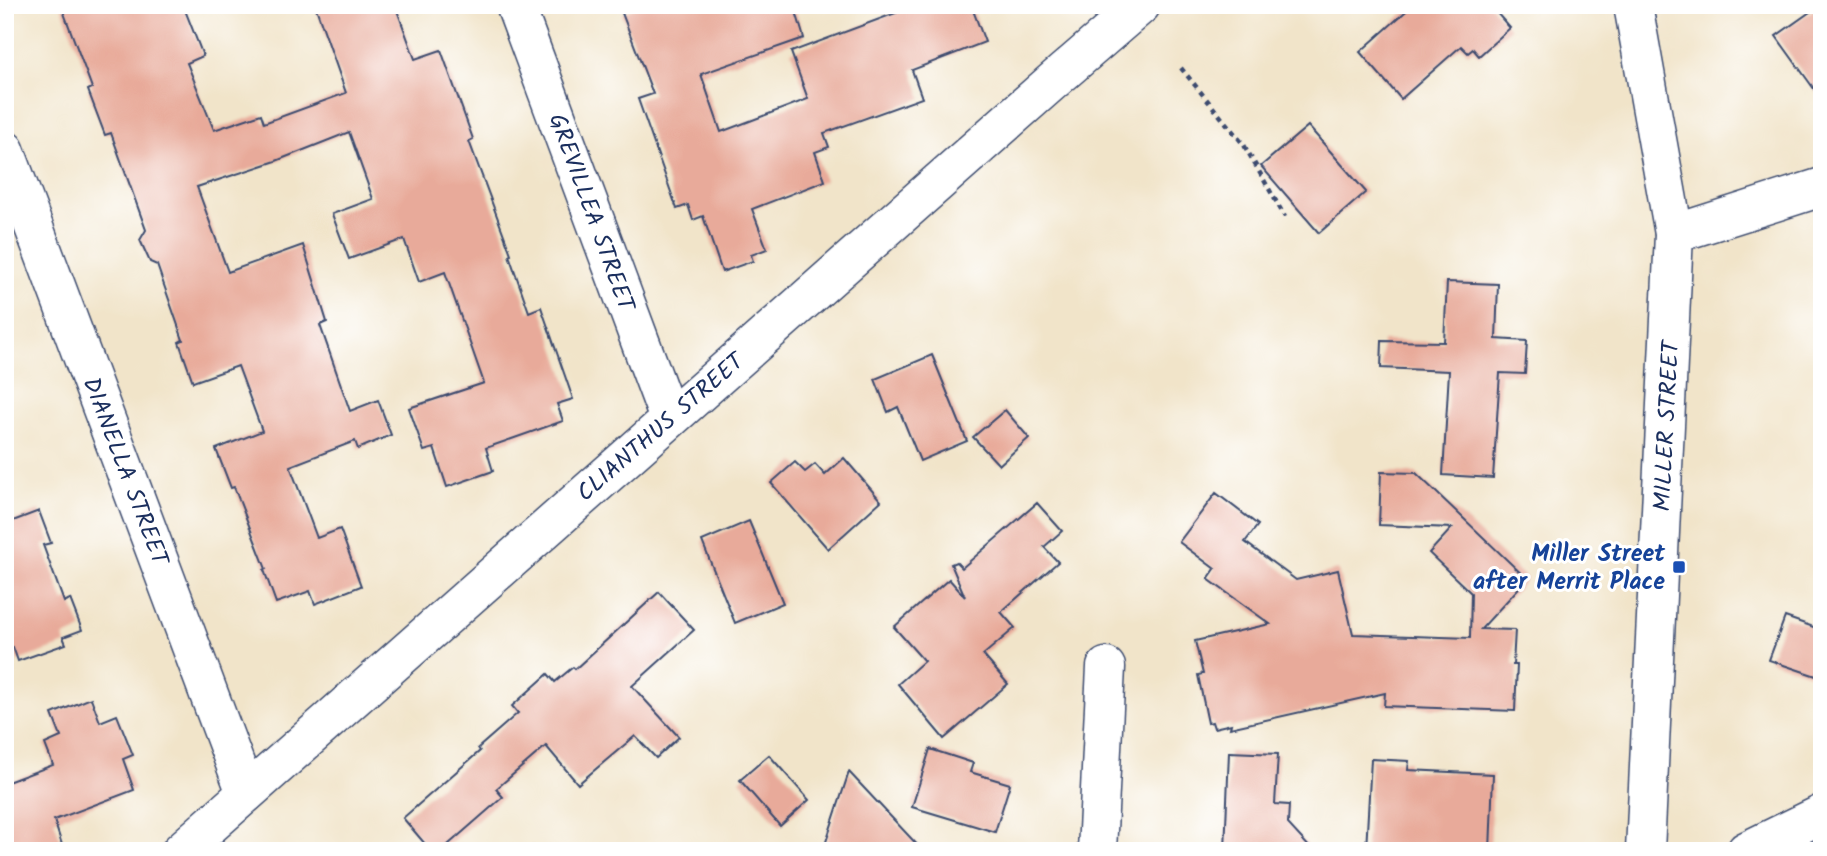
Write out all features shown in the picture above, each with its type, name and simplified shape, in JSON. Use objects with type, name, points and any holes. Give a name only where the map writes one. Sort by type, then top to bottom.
[{"type":"street","name":"GREVILLEA STREET","points":[[515,5],[669,419]]},
{"type":"street","name":"CLIANTHUS STREET","points":[[181,851],[669,419],[1097,21],[1141,5]]},
{"type":"street","name":"MILLER STREET","points":[[1633,5],[1674,234],[1645,851]]},
{"type":"street","name":"DIANELLA STREET","points":[[5,150],[246,793]]},
{"type":"street","points":[[1674,234],[1822,187]]},
{"type":"street","points":[[1097,851],[1107,667]]},
{"type":"street","points":[[1746,851],[1822,814]]},
{"type":"path","points":[[1181,68],[1244,145],[1285,217]]},
{"type":"building","points":[[61,5],[183,5],[203,56],[187,63],[214,130],[261,114],[264,123],[346,93],[315,5],[395,5],[415,59],[441,50],[473,139],[469,141],[511,254],[509,255],[529,312],[541,307],[573,399],[557,404],[563,421],[486,448],[493,471],[447,487],[434,448],[424,451],[409,408],[484,383],[445,272],[419,282],[404,239],[349,259],[332,214],[373,199],[349,132],[276,161],[197,187],[228,272],[303,245],[327,322],[320,325],[350,411],[378,400],[391,435],[358,449],[355,441],[290,466],[317,538],[340,529],[361,586],[315,604],[310,591],[276,603],[264,570],[266,569],[216,449],[262,431],[238,366],[193,382],[179,342],[183,340],[157,265],[150,262],[140,240],[146,230],[111,133],[105,135],[88,90],[92,88]]},
{"type":"building","points":[[642,5],[794,5],[804,38],[701,74],[721,132],[808,99],[791,52],[917,5],[971,5],[985,42],[912,70],[922,98],[824,133],[829,147],[815,152],[825,181],[752,209],[767,249],[751,255],[753,261],[722,272],[703,216],[693,220],[688,205],[677,209],[638,99],[653,94],[622,13]]},
{"type":"building","points":[[1413,5],[1490,5],[1510,28],[1479,56],[1473,49],[1468,53],[1461,46],[1401,99],[1360,52]]},
{"type":"building","points":[[1822,5],[1822,100],[1776,36]]},
{"type":"building","points":[[1308,126],[1366,192],[1319,233],[1261,166]]},
{"type":"building","points":[[1447,282],[1498,284],[1496,339],[1527,341],[1525,374],[1500,373],[1493,478],[1443,475],[1449,371],[1381,368],[1382,341],[1444,342]]},
{"type":"building","points":[[932,355],[967,441],[920,461],[898,407],[888,412],[875,379]]},
{"type":"building","points":[[1005,410],[1029,438],[999,465],[973,437]]},
{"type":"building","points":[[844,458],[881,501],[828,549],[771,483],[795,462],[805,472],[815,464],[825,475]]},
{"type":"building","points":[[1381,472],[1416,473],[1527,579],[1481,629],[1515,630],[1515,711],[1384,706],[1385,693],[1230,728],[1231,724],[1214,728],[1212,722],[1208,723],[1198,675],[1203,674],[1195,641],[1270,624],[1208,579],[1215,569],[1179,542],[1216,493],[1258,525],[1245,542],[1296,580],[1338,570],[1353,634],[1470,638],[1471,593],[1429,553],[1452,528],[1379,525]]},
{"type":"building","points":[[1037,503],[1062,531],[1044,547],[1058,562],[1001,612],[1015,628],[983,655],[1008,684],[944,739],[898,684],[924,661],[894,627],[949,579],[965,597],[951,564],[956,562],[962,568]]},
{"type":"building","points":[[39,511],[51,543],[43,545],[64,602],[70,599],[82,630],[63,637],[66,644],[18,661],[13,647],[5,650],[5,524]]},
{"type":"building","points":[[749,521],[783,603],[735,623],[702,541]]},
{"type":"building","points":[[659,592],[694,630],[632,686],[679,737],[656,758],[635,736],[578,784],[546,746],[496,789],[503,797],[441,851],[431,851],[403,818],[480,751],[478,748],[518,713],[512,706],[548,674],[555,682],[573,667],[575,669]]},
{"type":"building","points":[[1785,617],[1822,630],[1822,678],[1769,660]]},
{"type":"building","points":[[91,698],[100,722],[117,715],[133,755],[123,759],[134,790],[54,820],[64,851],[5,851],[5,783],[53,765],[45,744],[61,737],[52,714]]},
{"type":"building","points":[[930,749],[973,763],[970,772],[1010,784],[995,832],[912,807]]},
{"type":"building","points":[[1229,752],[1278,754],[1275,804],[1289,805],[1288,824],[1313,851],[1225,850]]},
{"type":"building","points":[[769,755],[809,800],[780,826],[740,780]]},
{"type":"building","points":[[1371,759],[1409,761],[1408,770],[1493,774],[1490,851],[1366,850]]},
{"type":"building","points":[[849,772],[923,851],[823,851]]},
{"type":"place","name":"Miller Street after Merrit Place","points":[[1679,567]]}]
